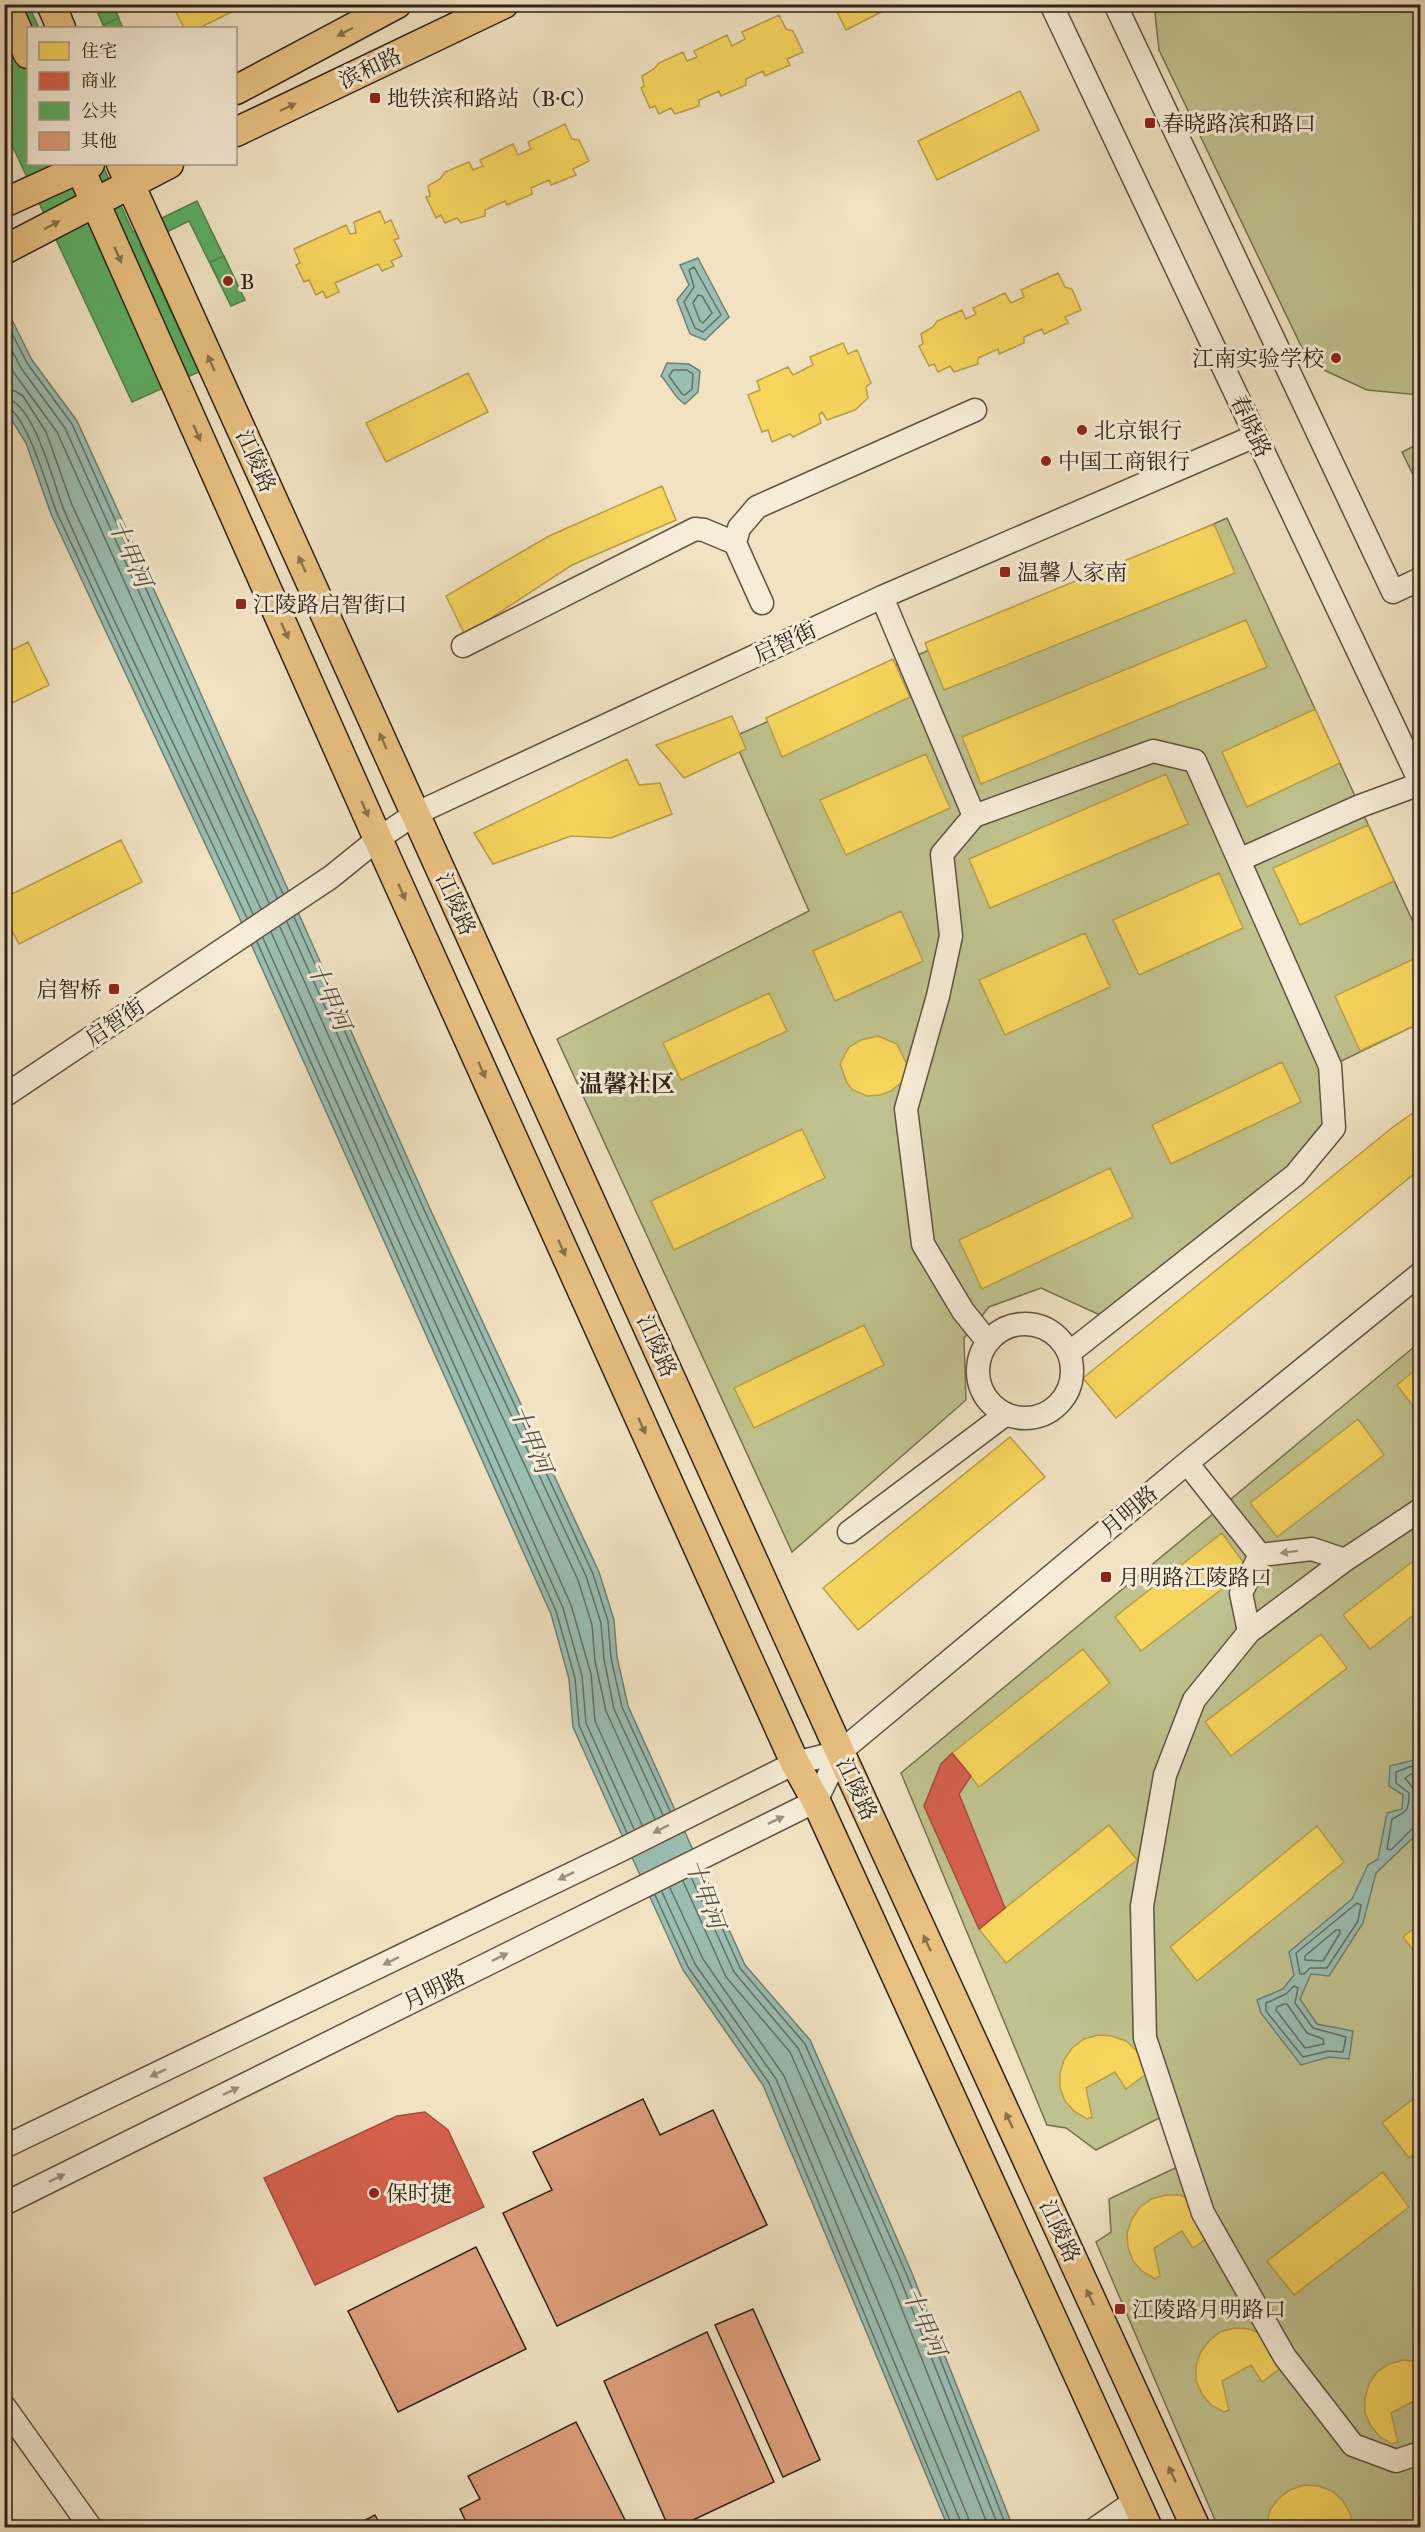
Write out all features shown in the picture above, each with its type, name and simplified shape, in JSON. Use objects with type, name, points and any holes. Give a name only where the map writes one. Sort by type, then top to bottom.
[{"type":"main road","points":[[6,4],[27,52]]},
{"type":"main road","points":[[51,4],[61,27]]},
{"type":"main road","name":"滨和路","points":[[237,89],[397,4]]},
{"type":"main road","name":"滨和路","points":[[237,132],[504,4]]},
{"type":"main road","points":[[4,203],[83,165]]},
{"type":"main road","name":"江陵路","points":[[83,165],[94,202],[378,839],[795,1763],[816,1801],[1148,2528]]},
{"type":"main road","points":[[7,249],[94,202],[125,173],[164,165]]},
{"type":"main road","name":"江陵路","points":[[125,173],[840,1752],[1196,2528]]},
{"type":"street","name":"春晓路","points":[[1051,4],[1420,783]]},
{"type":"street","points":[[1114,4],[1394,592],[1420,579]]},
{"type":"street","points":[[762,603],[735,543],[739,528],[757,507],[975,410]]},
{"type":"street","name":"启智街","points":[[4,1096],[331,877],[378,839],[415,814],[882,597],[1255,436]]},
{"type":"street","points":[[463,646],[695,529],[704,530],[735,543]]},
{"type":"street","points":[[882,597],[974,816]]},
{"type":"street","points":[[988,1342],[963,1311],[923,1244],[906,1109],[938,996],[951,936],[942,854],[974,816],[1153,750],[1195,761],[1330,1066],[1334,1128],[1296,1175],[1069,1353]]},
{"type":"street","points":[[1239,860],[1360,806],[1420,783]]},
{"type":"street","name":"月明路","points":[[4,2204],[723,1845],[816,1801],[840,1752],[1187,1462],[1420,1274]]},
{"type":"street","points":[[1031,1325],[1051,1332],[1062,1341],[1069,1353],[1072,1368],[1070,1384],[1063,1398],[1051,1409],[1037,1416],[1021,1417],[1006,1414],[994,1406],[985,1395],[978,1368],[981,1355],[988,1342],[1011,1326],[1031,1325]]},
{"type":"street","points":[[849,1532],[1006,1414]]},
{"type":"street","points":[[1187,1462],[1260,1556]]},
{"type":"street","points":[[1420,1510],[1345,1560],[1249,1632],[1194,1700],[1165,1775],[1142,1906],[1144,2038],[1203,2213],[1285,2357],[1353,2445],[1396,2462],[1418,2456],[1420,2453]]},
{"type":"street","points":[[1260,1556],[1312,1549],[1345,1560]]},
{"type":"street","points":[[1249,1632],[1241,1593],[1260,1556]]},
{"type":"street","name":"月明路","points":[[4,2147],[619,1851],[795,1763],[840,1752]]},
{"type":"street","points":[[4,2406],[91,2528]]},
{"type":"street","points":[[1096,2528],[1135,2501]]},
{"type":"green space","name":"江南实验学校","points":[[1158,5],[1420,5],[1420,395],[1367,390],[1324,370],[1303,350],[1159,50],[1155,14]]},
{"type":"green space","points":[[1420,443],[1420,489],[1402,452]]},
{"type":"green space","points":[[1227,518],[1420,937],[1420,1023],[1331,1066],[1334,1128],[1111,1320],[1041,1288],[989,1307],[964,1338],[966,1400],[792,1552],[557,1039],[809,911],[733,737]]},
{"type":"green space","points":[[1420,1342],[1420,2513],[1409,2527],[1218,2527],[1096,2242],[1111,2232],[1109,2199],[1186,2163],[1169,2113],[1096,2150],[1066,2128],[1047,2125],[901,1773]]},
{"type":"water","points":[[698,258],[729,317],[705,340],[690,334],[677,300],[689,285],[680,265]]},
{"type":"water","name":"十甲河","points":[[4,304],[32,360],[77,421],[180,647],[431,1211],[599,1572],[614,1620],[617,1657],[628,1706],[745,1965],[810,2040],[911,2271],[1013,2527],[948,2527],[763,2085],[683,1970],[573,1727],[569,1679],[551,1614],[230,897],[51,514],[26,443],[5,409]]},
{"type":"water","points":[[667,363],[689,364],[700,371],[698,392],[685,404],[661,376]]},
{"type":"water","points":[[1414,1760],[1420,1763],[1420,1831],[1376,1873],[1363,1923],[1329,1976],[1311,1974],[1300,1999],[1317,2024],[1353,2031],[1349,2059],[1329,2057],[1301,2065],[1261,2013],[1257,2000],[1283,1989],[1294,1975],[1289,1952],[1352,1899],[1368,1865],[1378,1859],[1387,1813],[1402,1809],[1403,1795],[1389,1786],[1390,1766]]},
{"type":"building: 住宅","points":[[172,4],[248,4],[201,27],[184,27]]},
{"type":"building: 住宅","points":[[833,4],[897,4],[846,30]]},
{"type":"building: 住宅","points":[[779,15],[786,29],[793,31],[803,52],[787,59],[790,65],[765,76],[763,71],[746,79],[746,85],[721,96],[719,91],[699,100],[699,106],[675,114],[671,108],[659,114],[655,106],[650,108],[641,88],[644,86],[642,76],[659,63],[683,52],[687,61],[697,57],[694,51],[727,35],[732,46],[745,39],[742,32]]},
{"type":"building: 住宅","points":[[1020,91],[1039,130],[937,180],[918,141]]},
{"type":"building: 住宅","points":[[565,124],[572,139],[579,140],[589,161],[573,169],[576,175],[551,185],[549,180],[531,188],[532,194],[507,205],[505,201],[485,210],[485,216],[461,223],[457,218],[445,223],[441,215],[436,218],[426,197],[430,196],[428,186],[440,179],[445,172],[469,162],[473,170],[483,166],[480,160],[513,144],[518,155],[531,149],[528,142]]},
{"type":"building: 住宅","points":[[380,211],[385,223],[391,220],[399,238],[394,240],[402,256],[391,261],[394,266],[382,271],[378,264],[335,283],[339,292],[326,298],[323,291],[316,295],[309,280],[304,282],[296,265],[300,263],[294,249],[346,225],[350,234],[356,233],[354,222]]},
{"type":"building: 住宅","points":[[1058,273],[1065,287],[1072,289],[1081,310],[1065,317],[1068,323],[1044,334],[1042,329],[1024,337],[1024,343],[999,354],[998,349],[978,358],[978,364],[954,372],[950,366],[938,372],[934,364],[929,366],[919,346],[923,344],[921,334],[933,327],[937,321],[962,310],[966,319],[976,314],[973,308],[1005,293],[1011,303],[1024,297],[1021,290]]},
{"type":"building: 住宅","points":[[843,343],[848,354],[857,350],[871,383],[866,387],[868,398],[855,410],[827,420],[822,412],[819,415],[821,423],[793,437],[790,434],[772,442],[768,430],[762,432],[748,395],[760,390],[757,381],[788,367],[793,375],[813,365],[810,357]]},
{"type":"building: 住宅","points":[[468,373],[488,412],[386,462],[366,423]]},
{"type":"building: 住宅","points":[[662,486],[676,520],[572,565],[465,635],[446,596],[549,536]]},
{"type":"building: 住宅","points":[[1214,524],[1235,573],[944,690],[925,643]]},
{"type":"building: 住宅","points":[[1246,620],[1267,667],[981,784],[962,737]]},
{"type":"building: 住宅","points":[[28,642],[49,685],[4,707],[4,654]]},
{"type":"building: 住宅","points":[[893,659],[910,697],[782,757],[766,718]]},
{"type":"building: 住宅","points":[[1315,709],[1340,763],[1247,807],[1222,752]]},
{"type":"building: 住宅","points":[[732,716],[746,749],[684,778],[656,745]]},
{"type":"building: 住宅","points":[[926,754],[950,808],[846,855],[820,800]]},
{"type":"building: 住宅","points":[[627,759],[639,785],[660,783],[672,814],[611,838],[571,836],[493,864],[474,833]]},
{"type":"building: 住宅","points":[[1166,774],[1188,824],[990,908],[969,859]]},
{"type":"building: 住宅","points":[[1368,825],[1394,881],[1300,925],[1273,868]]},
{"type":"building: 住宅","points":[[121,840],[142,882],[19,944],[4,915],[4,898]]},
{"type":"building: 住宅","points":[[1219,873],[1243,928],[1139,975],[1113,920]]},
{"type":"building: 住宅","points":[[901,911],[923,961],[835,1001],[813,951]]},
{"type":"building: 住宅","points":[[1085,933],[1110,987],[1005,1035],[979,980]]},
{"type":"building: 住宅","points":[[1420,956],[1420,1023],[1360,1051],[1335,996]]},
{"type":"building: 住宅","points":[[769,993],[787,1031],[681,1080],[663,1043]]},
{"type":"building: 住宅","points":[[878,1036],[897,1044],[909,1069],[907,1078],[891,1091],[867,1096],[853,1090],[847,1083],[840,1064],[849,1047],[861,1040]]},
{"type":"building: 住宅","points":[[1282,1062],[1301,1102],[1171,1164],[1152,1125]]},
{"type":"building: 住宅","points":[[1420,1108],[1420,1169],[1116,1418],[1083,1378],[1393,1127]]},
{"type":"building: 住宅","points":[[802,1129],[825,1178],[674,1250],[651,1201]]},
{"type":"building: 住宅","points":[[1110,1168],[1133,1217],[982,1289],[959,1240]]},
{"type":"building: 住宅","points":[[864,1325],[884,1365],[754,1428],[734,1388]]},
{"type":"building: 住宅","points":[[1420,1366],[1420,1415],[1397,1385]]},
{"type":"building: 住宅","points":[[1358,1419],[1384,1455],[1277,1537],[1250,1503]]},
{"type":"building: 住宅","points":[[1010,1437],[1045,1477],[858,1630],[823,1588]]},
{"type":"building: 住宅","points":[[1222,1533],[1248,1569],[1141,1651],[1115,1617]]},
{"type":"building: 住宅","points":[[1420,1556],[1420,1610],[1370,1649],[1343,1615]]},
{"type":"building: 住宅","points":[[1321,1634],[1347,1668],[1231,1756],[1205,1722]]},
{"type":"building: 住宅","points":[[1083,1649],[1110,1683],[979,1787],[952,1753]]},
{"type":"building: 住宅","points":[[1109,1825],[1137,1860],[1006,1963],[979,1929]]},
{"type":"building: 住宅","points":[[1317,1826],[1344,1862],[1197,1981],[1170,1947]]},
{"type":"building: 住宅","points":[[1420,1923],[1420,1959],[1403,1937]]},
{"type":"building: 住宅","points":[[1098,2035],[1112,2036],[1126,2041],[1136,2050],[1144,2063],[1146,2074],[1126,2089],[1115,2072],[1086,2088],[1092,2117],[1087,2119],[1075,2112],[1065,2101],[1060,2088],[1060,2073],[1064,2060],[1072,2048],[1084,2039]]},
{"type":"building: 住宅","points":[[1420,2094],[1420,2149],[1409,2158],[1382,2123]]},
{"type":"building: 住宅","points":[[1383,2172],[1409,2207],[1294,2295],[1267,2261]]},
{"type":"building: 住宅","points":[[1166,2195],[1180,2195],[1193,2201],[1214,2233],[1193,2248],[1182,2231],[1154,2248],[1160,2276],[1155,2279],[1142,2271],[1133,2261],[1128,2247],[1127,2233],[1140,2207],[1152,2199]]},
{"type":"building: 住宅","points":[[1234,2328],[1249,2329],[1262,2334],[1282,2367],[1262,2382],[1251,2365],[1222,2381],[1229,2410],[1224,2412],[1211,2405],[1202,2394],[1196,2381],[1196,2366],[1200,2353],[1209,2341],[1220,2332]]},
{"type":"building: 住宅","points":[[1403,2360],[1420,2362],[1420,2398],[1391,2413],[1398,2442],[1392,2444],[1380,2437],[1371,2426],[1365,2413],[1365,2398],[1369,2384],[1377,2372],[1389,2364]]},
{"type":"building: 住宅","points":[[1304,2485],[1319,2486],[1332,2491],[1343,2501],[1353,2524],[1348,2528],[1325,2528],[1321,2522],[1312,2528],[1266,2528],[1270,2510],[1279,2498],[1290,2490]]},
{"type":"building: 商业","points":[[952,1753],[971,1776],[959,1794],[1005,1908],[979,1929],[924,1806],[941,1764]]},
{"type":"building: 商业","name":"保时捷","points":[[425,2112],[448,2130],[484,2207],[315,2285],[264,2178],[397,2116]]},
{"type":"building: 公共","points":[[4,4],[28,4],[39,27],[27,27],[27,165],[102,165],[133,232],[197,201],[245,300],[231,306],[189,221],[140,245],[199,372],[132,402],[4,128]]},
{"type":"building: 公共","points":[[94,4],[112,4],[123,27],[105,27]]},
{"type":"building: 公共","points":[[94,4],[112,4],[119,18],[103,25]]},
{"type":"building: 公共","name":"B","points":[[224,256],[245,300],[231,306],[210,262]]},
{"type":"building: 其他","points":[[643,2099],[660,2135],[713,2110],[767,2225],[557,2326],[503,2213],[552,2190],[533,2152]]},
{"type":"building: 其他","points":[[476,2247],[526,2349],[398,2412],[348,2311]]},
{"type":"building: 其他","points":[[753,2309],[820,2460],[783,2477],[715,2325]]},
{"type":"building: 其他","points":[[707,2332],[774,2482],[676,2528],[669,2528],[604,2381]]},
{"type":"building: 其他","points":[[576,2422],[629,2528],[469,2528],[460,2509],[480,2499],[468,2476]]},
{"type":"building: 其他","points":[[375,2515],[382,2528],[350,2528]]},
{"type":"place","name":"地铁滨和路站（B·C）","points":[[375,98]]},
{"type":"place","name":"春晓路滨和路口","points":[[1150,123]]},
{"type":"place","name":"B","points":[[228,281]]},
{"type":"place","name":"江南实验学校","points":[[1336,358]]},
{"type":"place","name":"北京银行","points":[[1082,430]]},
{"type":"place","name":"中国工商银行","points":[[1046,461]]},
{"type":"place","name":"温馨人家南","points":[[1005,572]]},
{"type":"place","name":"江陵路启智街口","points":[[241,604]]},
{"type":"place","name":"启智桥","points":[[114,989]]},
{"type":"place","name":"月明路江陵路口","points":[[1106,1577]]},
{"type":"place","name":"保时捷","points":[[374,2193]]},
{"type":"place","name":"江陵路月明路口","points":[[1120,2309]]},
{"type":"district","name":"温馨社区","points":[[627,1084]]}]
